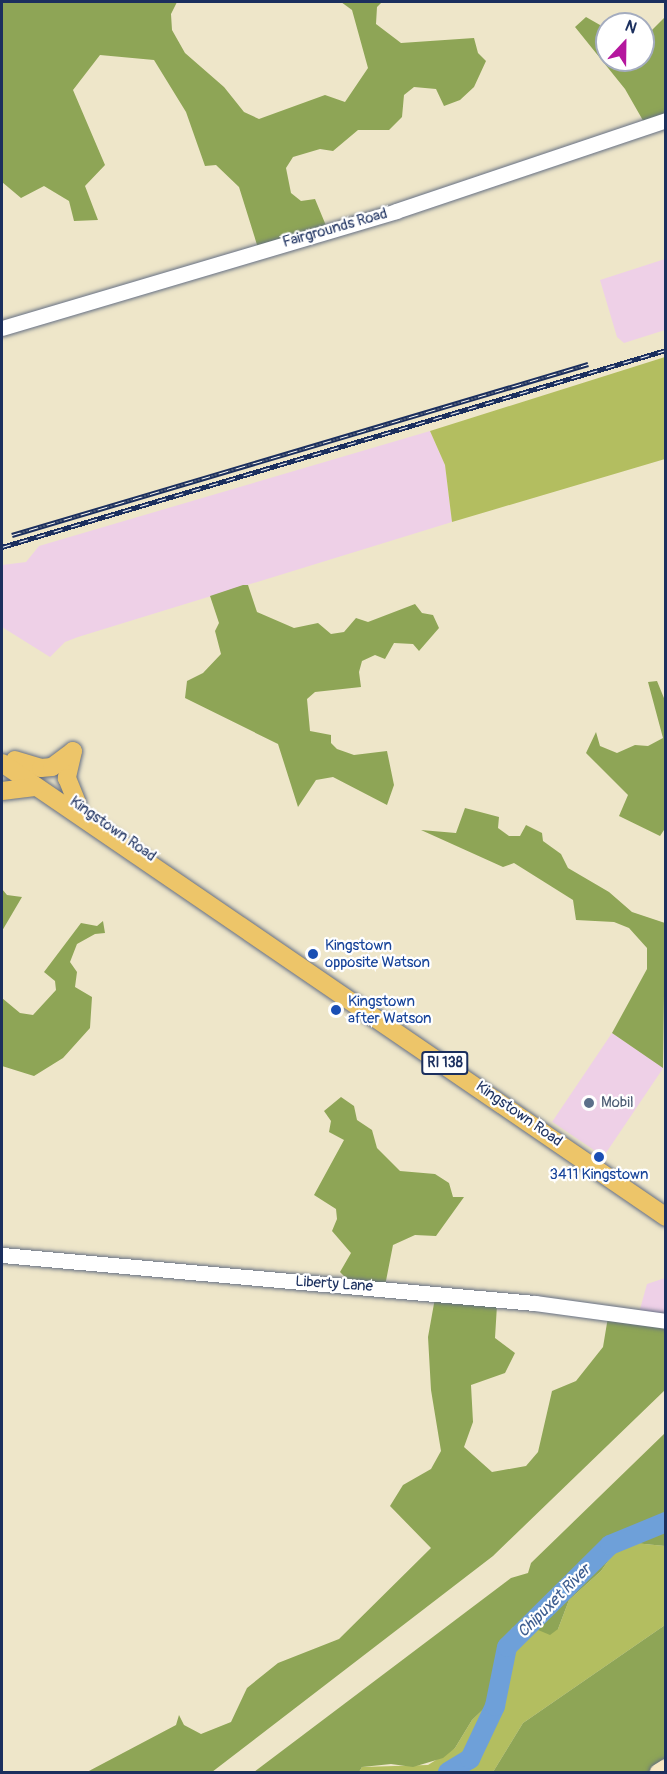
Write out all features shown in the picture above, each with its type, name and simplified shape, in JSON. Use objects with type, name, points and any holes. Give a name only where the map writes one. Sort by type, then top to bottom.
[{"type":"main road","points":[[6,757],[41,768],[52,766],[73,751],[67,778],[77,803]]},
{"type":"main road","name":"Kingstown Road","points":[[6,757],[35,787],[222,911],[666,1217]]},
{"type":"main road","name":"Kingstown Road","points":[[6,757],[77,803],[207,895],[222,911]]},
{"type":"main road","points":[[2,791],[35,787]]},
{"type":"main road","points":[[658,1773],[666,1767]]},
{"type":"street","name":"Fairgrounds Road","points":[[2,328],[396,211],[666,120]]},
{"type":"street","name":"Liberty Lane","points":[[2,1255],[535,1303],[666,1321]]},
{"type":"shaded area","points":[[665,259],[665,330],[624,343],[617,337],[600,280]]},
{"type":"shaded area","points":[[430,431],[445,465],[452,522],[78,637],[65,642],[50,657],[2,627],[2,565],[26,562],[39,546]]},
{"type":"shaded area","points":[[612,1033],[663,1068],[604,1156],[552,1122]]},
{"type":"shaded area","points":[[665,1278],[665,1324],[637,1320],[647,1284]]},
{"type":"green space","points":[[2,2],[177,2],[171,14],[172,30],[185,53],[224,87],[244,112],[259,119],[325,95],[345,102],[368,68],[352,10],[341,2],[382,2],[377,7],[376,24],[401,43],[474,38],[478,53],[486,61],[474,87],[460,100],[444,106],[436,89],[414,87],[404,95],[402,117],[389,130],[358,130],[333,151],[320,149],[293,157],[286,168],[291,193],[301,201],[315,199],[327,228],[258,248],[239,187],[216,165],[205,166],[186,112],[154,60],[100,55],[73,90],[105,165],[85,186],[98,220],[74,221],[69,201],[44,186],[21,198],[2,182]]},
{"type":"green space","points":[[586,17],[595,22],[595,52],[575,27]]},
{"type":"green space","points":[[665,17],[665,118],[645,124],[625,89],[611,72],[655,72],[655,27]]},
{"type":"green space","points":[[665,357],[665,459],[452,522],[445,465],[430,431]]},
{"type":"green space","points":[[248,585],[257,612],[294,628],[318,623],[331,634],[344,632],[356,618],[368,622],[415,604],[422,613],[433,615],[439,628],[419,651],[413,644],[394,643],[385,659],[375,655],[362,661],[359,672],[361,687],[315,692],[307,699],[310,731],[331,735],[331,743],[337,749],[354,755],[387,751],[394,785],[387,805],[333,777],[316,780],[298,807],[278,744],[185,698],[187,681],[203,673],[221,654],[215,631],[219,623],[210,596]]},
{"type":"green space","points":[[657,681],[666,703],[666,827],[660,836],[619,816],[628,795],[586,753],[596,732],[600,746],[617,753],[635,745],[648,746],[663,738],[648,682]]},
{"type":"green space","points":[[465,808],[499,817],[498,828],[509,836],[520,836],[526,825],[542,833],[543,841],[561,854],[568,868],[609,892],[632,912],[665,923],[663,1068],[612,1033],[647,969],[647,948],[629,928],[614,922],[576,920],[573,900],[514,863],[503,867],[421,830],[456,833]]},
{"type":"green space","points":[[2,889],[7,895],[22,897],[2,931]]},
{"type":"green space","points":[[103,921],[105,933],[95,934],[77,944],[70,962],[77,972],[75,987],[92,997],[90,1028],[63,1058],[34,1076],[2,1066],[2,998],[20,1013],[33,1015],[56,990],[55,981],[44,972],[81,923],[97,926]]},
{"type":"green space","points":[[341,1097],[354,1106],[357,1120],[372,1130],[377,1148],[400,1171],[435,1174],[449,1183],[453,1197],[464,1197],[436,1236],[415,1235],[393,1245],[384,1291],[355,1287],[340,1272],[351,1253],[332,1231],[337,1219],[336,1209],[314,1195],[344,1140],[329,1132],[331,1121],[324,1111]]},
{"type":"green space","points":[[435,1298],[497,1305],[495,1338],[515,1353],[505,1373],[471,1385],[473,1422],[464,1447],[492,1472],[526,1466],[538,1452],[552,1391],[576,1381],[603,1347],[608,1317],[665,1324],[665,1390],[493,1556],[212,1772],[87,1772],[176,1725],[179,1715],[184,1725],[201,1734],[231,1722],[247,1688],[278,1663],[339,1639],[431,1548],[390,1506],[403,1485],[431,1469],[441,1451],[431,1390],[428,1337]]},
{"type":"green space","points":[[665,1433],[665,1546],[634,1543],[618,1547],[601,1571],[569,1600],[558,1629],[550,1635],[524,1624],[512,1628],[493,1700],[472,1720],[455,1748],[443,1758],[413,1767],[391,1764],[362,1767],[359,1772],[254,1772],[511,1578],[528,1573],[531,1563]]},
{"type":"green space","points":[[634,1543],[665,1546],[665,1625],[523,1723],[493,1772],[359,1772],[362,1767],[428,1765],[455,1748],[472,1720],[493,1700],[512,1628],[524,1624],[558,1629],[569,1600],[601,1571],[618,1547]]},
{"type":"green space","points":[[665,1625],[665,1772],[493,1772],[523,1723]]},
{"type":"waterway","name":"Chipuxet River","points":[[448,1772],[470,1759],[495,1706],[507,1647],[610,1545],[666,1522]]},
{"type":"railway","points":[[2,547],[666,350]]},
{"type":"railway","points":[[12,535],[588,364]]},
{"type":"place","name":"Kingstown opposite Watson","points":[[313,954]]},
{"type":"place","name":"Kingstown after Watson","points":[[336,1010]]},
{"type":"place","name":"Mobil","points":[[589,1103]]},
{"type":"place","name":"3411 Kingstown","points":[[599,1157]]}]
